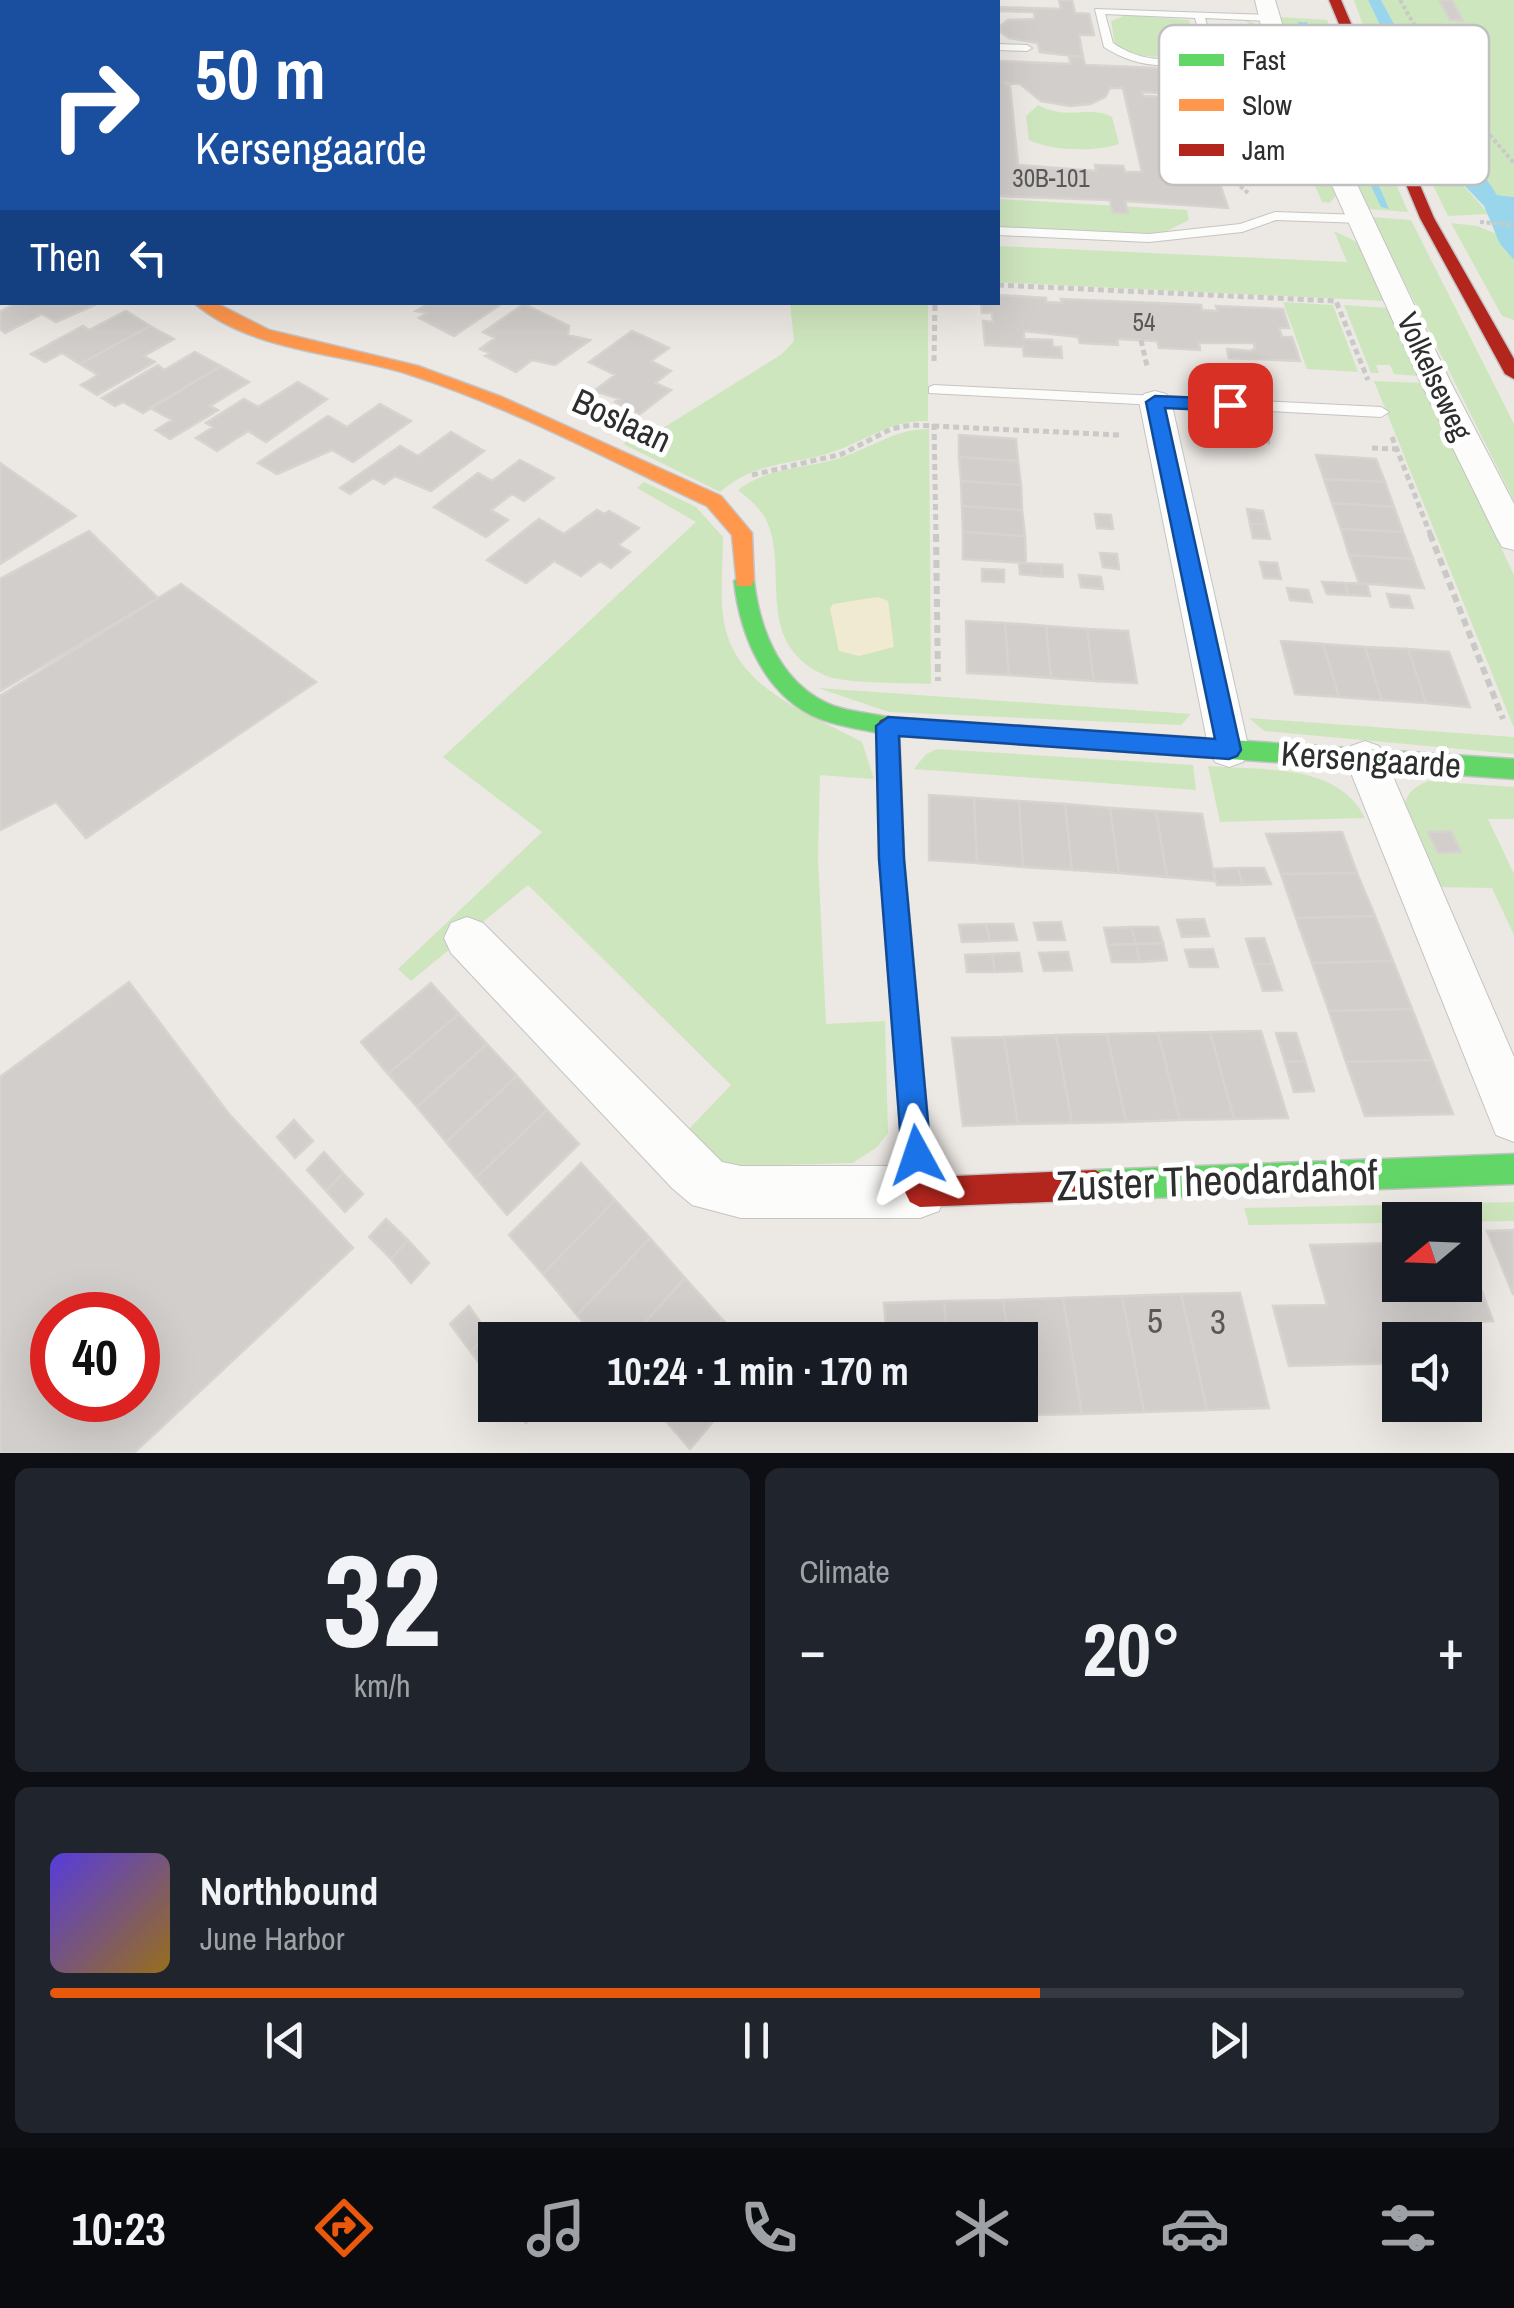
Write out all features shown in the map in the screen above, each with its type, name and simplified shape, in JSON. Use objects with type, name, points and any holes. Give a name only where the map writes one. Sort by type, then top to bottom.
[{"type":"street","name":"Volkelseweg","points":[[1335,0],[1346,25]]},
{"type":"street","name":"Volkelseweg","points":[[1346,185],[1435,381],[1514,538]]},
{"type":"street","name":"Volkelseweg","points":[[1413,185],[1427,218],[1514,374]]},
{"type":"street","name":"Boslaan","points":[[207,305],[263,334],[412,370],[496,402],[714,501],[742,533],[745,595],[752,631],[764,656],[793,691],[821,710],[888,726]]},
{"type":"street","name":"Kersengaarde","points":[[1155,402],[1229,750]]},
{"type":"street","name":"Kersengaarde","points":[[888,726],[1514,769]]},
{"type":"street","points":[[888,726],[892,859],[920,1192]]},
{"type":"street","points":[[1365,758],[1514,1117]]},
{"type":"street","name":"Zuster Theodardahof","points":[[467,938],[690,1170],[711,1186],[741,1192],[920,1192],[1514,1169]]},
{"type":"lane","points":[[1159,60],[1137,60],[1108,45],[1099,10],[1199,14],[1267,9]]},
{"type":"lane","points":[[1199,14],[1202,25]]},
{"type":"lane","points":[[1000,47],[1027,48]]},
{"type":"lane","points":[[1000,232],[1149,238],[1242,228],[1276,216],[1360,216]]},
{"type":"lane","points":[[934,390],[1381,412]]},
{"type":"path","points":[[1400,0],[1414,25]]},
{"type":"path","points":[[1489,133],[1514,164]]},
{"type":"path","points":[[1241,185],[1276,216]]},
{"type":"path","points":[[1489,223],[1514,226]]},
{"type":"path","points":[[1130,292],[1132,302]]},
{"type":"path","points":[[935,305],[938,690]]},
{"type":"path","points":[[714,501],[754,474],[842,454],[891,430],[911,425],[1279,443]]},
{"type":"path","points":[[1357,447],[1396,449]]},
{"type":"green space","points":[[1354,0],[1368,0],[1380,25],[1363,25]]},
{"type":"green space","points":[[1381,0],[1514,0],[1514,197],[1497,195],[1489,183],[1489,25],[1395,25]]},
{"type":"green space","points":[[1126,15],[1189,20],[1190,25],[1159,25],[1159,57],[1155,57],[1134,54],[1115,45],[1111,21]]},
{"type":"green space","points":[[1279,17],[1327,20],[1329,25],[1308,25],[1302,21],[1304,25],[1283,25]]},
{"type":"green space","points":[[1038,105],[1059,112],[1095,112],[1112,117],[1119,144],[1073,149],[1029,140],[1026,116]]},
{"type":"green space","points":[[1315,185],[1333,185],[1337,194],[1330,203],[1322,202]]},
{"type":"green space","points":[[1358,185],[1372,185],[1381,207],[1388,208],[1378,185],[1397,185],[1408,212],[1369,209]]},
{"type":"green space","points":[[1433,185],[1463,185],[1489,214],[1448,216]]},
{"type":"green space","points":[[1000,199],[1187,210],[1189,220],[1165,232],[1000,228]]},
{"type":"green space","points":[[1372,217],[1411,220],[1514,424],[1514,501]]},
{"type":"green space","points":[[1451,223],[1477,226],[1497,234],[1514,260],[1514,320],[1502,316]]},
{"type":"green space","points":[[1334,231],[1359,243],[1385,301],[1000,282],[1000,246],[1347,262]]},
{"type":"green space","points":[[1283,302],[1333,305],[1358,372],[1307,369]]},
{"type":"green space","points":[[790,305],[928,305],[928,421],[892,427],[822,455],[763,468],[720,492],[623,444],[641,429],[655,433],[782,354],[794,341]]},
{"type":"green space","points":[[1344,305],[1388,308],[1418,376],[1394,374],[1390,365],[1376,365],[1379,373],[1371,373]]},
{"type":"green space","points":[[1374,381],[1423,383],[1514,575],[1514,728]]},
{"type":"green space","points":[[929,429],[931,684],[859,682],[824,675],[802,661],[789,645],[777,606],[768,524],[759,509],[738,490],[772,473],[833,460],[891,436]]},
{"type":"green space","points":[[644,482],[696,507],[723,537],[723,616],[729,641],[741,662],[775,695],[862,742],[874,779],[820,775],[818,858],[826,1024],[885,1021],[888,1133],[877,1147],[853,1163],[744,1166],[723,1162],[687,1131],[731,1085],[528,885],[411,981],[398,969],[542,832],[443,757],[696,522],[637,488]]},
{"type":"green space","points":[[818,688],[1191,714],[1181,725],[889,712]]},
{"type":"green space","points":[[1249,718],[1514,737],[1514,754],[1264,731]]},
{"type":"green space","points":[[937,749],[1193,765],[1196,790],[914,769],[926,754]]},
{"type":"green space","points":[[1208,766],[1274,770],[1318,778],[1352,800],[1365,818],[1220,822]]},
{"type":"green space","points":[[1428,781],[1514,787],[1514,819],[1488,819],[1514,874],[1514,935],[1492,888],[1436,887],[1403,811],[1411,792]]},
{"type":"green space","points":[[1514,1202],[1514,1221],[1482,1221],[1482,1203]]},
{"type":"green space","points":[[1382,1205],[1382,1223],[1249,1225],[1244,1208]]},
{"type":"sand","points":[[878,597],[888,601],[894,647],[859,656],[839,651],[830,609],[833,604]]},
{"type":"water","points":[[1368,0],[1381,0],[1395,25],[1380,25]]},
{"type":"water","points":[[1489,183],[1497,195],[1514,197],[1514,260],[1500,244],[1484,206],[1464,185]]},
{"type":"water","points":[[1371,185],[1378,185],[1389,209],[1381,207]]},
{"type":"building","points":[[1059,0],[1072,0],[1075,13],[1089,14],[1094,35],[1079,35],[1083,57],[1040,52],[1038,43],[1009,38],[1001,32],[1000,26],[1008,20],[1035,19],[1034,12],[1000,11],[1000,7],[1061,9]]},
{"type":"building","points":[[1439,0],[1452,0],[1463,21],[1450,20]]},
{"type":"building","points":[[1069,57],[1083,57],[1085,65],[1159,68],[1159,93],[1142,92],[1143,96],[1159,97],[1159,185],[1220,185],[1228,208],[1125,201],[1128,213],[1113,213],[1110,200],[1000,196],[1000,61],[1071,64]],"holes":[[[1006,83],[1020,84],[1041,101],[1070,106],[1090,104],[1105,97],[1110,88],[1123,88],[1142,172],[1125,172],[1123,166],[1095,165],[1096,171],[1018,165],[1010,86]]]},
{"type":"building","points":[[1000,295],[1062,303],[1061,299],[1201,305],[1202,310],[1218,311],[1216,306],[1283,309],[1289,328],[1279,328],[1282,337],[1292,337],[1300,361],[1229,358],[1227,349],[1251,351],[1254,343],[1199,343],[1200,350],[1159,348],[1157,341],[1117,339],[1118,345],[1080,343],[1078,337],[1024,331],[1024,339],[1052,340],[1053,347],[1061,347],[1062,358],[1024,356],[1023,347],[985,345],[983,321],[993,322],[992,313],[982,313],[981,305],[1000,305]]},
{"type":"building","points":[[13,305],[94,305],[56,322],[42,314],[5,333],[0,329],[0,312]]},
{"type":"building","points":[[425,305],[500,305],[454,336],[419,318],[427,313],[416,311]]},
{"type":"building","points":[[526,305],[569,326],[568,335],[590,340],[555,365],[532,360],[516,372],[485,356],[490,353],[480,349],[495,338],[483,332]]},
{"type":"building","points":[[126,311],[150,326],[80,364],[62,353],[45,362],[31,354],[83,326],[89,330]]},
{"type":"building","points":[[150,326],[174,339],[144,356],[155,362],[97,395],[81,385],[98,375],[80,364]]},
{"type":"building","points":[[632,331],[669,348],[651,361],[671,371],[655,383],[671,390],[640,414],[615,402],[620,399],[594,391],[615,375],[589,362]]},
{"type":"building","points":[[195,352],[221,366],[143,413],[123,402],[115,406],[102,398],[158,365],[164,370]]},
{"type":"building","points":[[221,366],[249,382],[210,406],[218,410],[170,439],[156,430],[172,420],[150,408]]},
{"type":"building","points":[[298,382],[327,399],[266,442],[248,431],[217,451],[196,438],[213,427],[206,423],[244,399],[258,407]]},
{"type":"building","points":[[380,404],[411,421],[353,462],[332,450],[277,474],[258,463],[328,416],[347,427]]},
{"type":"building","points":[[451,432],[484,451],[431,491],[395,476],[384,484],[373,478],[350,494],[340,488],[400,446],[418,456]]},
{"type":"building","points":[[959,435],[1016,439],[1018,461],[959,457]]},
{"type":"building","points":[[1316,455],[1376,459],[1385,482],[1324,479]]},
{"type":"building","points":[[959,457],[1018,461],[1021,485],[961,481]]},
{"type":"building","points":[[520,460],[554,478],[524,501],[512,494],[491,510],[508,520],[486,537],[434,507],[478,473],[492,481]]},
{"type":"building","points":[[0,463],[76,516],[0,564]]},
{"type":"building","points":[[1324,479],[1385,482],[1394,507],[1332,503]]},
{"type":"building","points":[[961,481],[1021,485],[1022,510],[962,506]]},
{"type":"building","points":[[1332,503],[1394,507],[1403,532],[1341,529]]},
{"type":"building","points":[[962,506],[1022,510],[1025,536],[963,532]]},
{"type":"building","points":[[1247,509],[1263,511],[1266,524],[1250,524]]},
{"type":"building","points":[[597,510],[605,514],[609,511],[639,528],[618,545],[630,552],[611,568],[600,561],[581,576],[554,561],[526,583],[487,560],[539,519],[564,534]]},
{"type":"building","points":[[1095,514],[1111,515],[1113,529],[1097,528]]},
{"type":"building","points":[[1250,524],[1266,524],[1270,539],[1253,538]]},
{"type":"building","points":[[1341,529],[1403,532],[1413,559],[1349,555]]},
{"type":"building","points":[[89,531],[158,598],[0,691],[0,579]]},
{"type":"building","points":[[963,532],[1025,536],[1026,563],[963,559]]},
{"type":"building","points":[[1100,553],[1117,554],[1119,569],[1103,567]]},
{"type":"building","points":[[1349,555],[1413,559],[1424,588],[1359,583]]},
{"type":"building","points":[[1260,562],[1277,563],[1281,579],[1264,578]]},
{"type":"building","points":[[1019,563],[1040,564],[1042,576],[1020,574]]},
{"type":"building","points":[[1040,564],[1062,565],[1063,577],[1042,576]]},
{"type":"building","points":[[982,569],[1004,570],[1004,582],[982,581]]},
{"type":"building","points":[[1079,575],[1101,577],[1103,589],[1081,587]]},
{"type":"building","points":[[1322,582],[1345,583],[1348,595],[1327,594]]},
{"type":"building","points":[[1345,583],[1367,584],[1370,596],[1348,595]]},
{"type":"building","points":[[181,584],[316,682],[86,838],[56,802],[0,830],[0,696]]},
{"type":"building","points":[[1287,588],[1308,590],[1312,602],[1290,600]]},
{"type":"building","points":[[1387,594],[1409,596],[1413,608],[1391,607]]},
{"type":"building","points":[[966,621],[1005,623],[1009,675],[967,673]]},
{"type":"building","points":[[1005,623],[1046,626],[1051,678],[1009,675]]},
{"type":"building","points":[[1046,626],[1087,629],[1094,681],[1051,678]]},
{"type":"building","points":[[1087,629],[1128,631],[1137,683],[1094,681]]},
{"type":"building","points":[[1281,641],[1323,644],[1339,697],[1295,694]]},
{"type":"building","points":[[1323,644],[1365,647],[1382,700],[1339,697]]},
{"type":"building","points":[[1365,647],[1408,649],[1426,703],[1382,700]]},
{"type":"building","points":[[1408,649],[1449,652],[1470,707],[1426,703]]},
{"type":"building","points":[[929,795],[974,798],[977,863],[929,860]]},
{"type":"building","points":[[974,798],[1019,801],[1023,867],[977,863]]},
{"type":"building","points":[[1019,801],[1065,804],[1072,870],[1023,867]]},
{"type":"building","points":[[1065,804],[1110,808],[1119,873],[1072,870]]},
{"type":"building","points":[[1110,808],[1156,811],[1167,877],[1119,873]]},
{"type":"building","points":[[1156,811],[1202,814],[1215,881],[1167,877]]},
{"type":"building","points":[[1451,831],[1461,852],[1438,853],[1428,832]]},
{"type":"building","points":[[1342,832],[1357,873],[1281,874],[1266,834]]},
{"type":"building","points":[[1238,868],[1264,868],[1271,884],[1243,885]]},
{"type":"building","points":[[1238,868],[1243,885],[1217,885],[1213,869]]},
{"type":"building","points":[[1357,873],[1375,916],[1296,918],[1281,874]]},
{"type":"building","points":[[1375,916],[1393,961],[1312,963],[1296,918]]},
{"type":"building","points":[[1204,919],[1209,936],[1182,937],[1177,920]]},
{"type":"building","points":[[1061,922],[1065,940],[1038,940],[1034,923]]},
{"type":"building","points":[[986,924],[1013,924],[1017,940],[990,941]]},
{"type":"building","points":[[986,924],[990,941],[962,942],[959,925]]},
{"type":"building","points":[[1131,927],[1136,944],[1108,945],[1104,928]]},
{"type":"building","points":[[1131,927],[1158,927],[1163,943],[1136,944]]},
{"type":"building","points":[[1264,938],[1273,964],[1254,964],[1246,939]]},
{"type":"building","points":[[1163,943],[1167,960],[1140,962],[1136,944]]},
{"type":"building","points":[[1136,944],[1140,962],[1112,962],[1108,945]]},
{"type":"building","points":[[1213,949],[1218,967],[1190,967],[1185,950]]},
{"type":"building","points":[[1068,952],[1072,970],[1044,971],[1039,953]]},
{"type":"building","points":[[1019,953],[1022,971],[995,972],[992,954]]},
{"type":"building","points":[[992,954],[995,972],[967,972],[965,955]]},
{"type":"building","points":[[1393,961],[1412,1009],[1329,1011],[1312,963]]},
{"type":"building","points":[[1254,964],[1273,964],[1282,990],[1263,991]]},
{"type":"building","points":[[129,982],[229,1114],[353,1248],[134,1453],[0,1453],[0,1077]]},
{"type":"building","points":[[431,983],[459,1014],[388,1074],[361,1042]]},
{"type":"building","points":[[1412,1009],[1432,1060],[1346,1062],[1329,1011]]},
{"type":"building","points":[[459,1014],[487,1044],[417,1107],[388,1074]]},
{"type":"building","points":[[1261,1031],[1288,1118],[1234,1119],[1210,1032]]},
{"type":"building","points":[[1210,1032],[1234,1119],[1180,1120],[1158,1033]]},
{"type":"building","points":[[1158,1033],[1180,1120],[1126,1122],[1107,1034]]},
{"type":"building","points":[[1276,1033],[1296,1033],[1305,1061],[1285,1062]]},
{"type":"building","points":[[1107,1034],[1126,1122],[1072,1123],[1056,1035]]},
{"type":"building","points":[[1056,1035],[1072,1123],[1018,1124],[1004,1037]]},
{"type":"building","points":[[1004,1037],[1018,1124],[963,1126],[952,1038]]},
{"type":"building","points":[[487,1044],[517,1076],[446,1142],[417,1107]]},
{"type":"building","points":[[1432,1060],[1453,1114],[1365,1116],[1346,1062]]},
{"type":"building","points":[[1305,1061],[1314,1091],[1294,1092],[1285,1062]]},
{"type":"building","points":[[517,1076],[547,1110],[476,1178],[446,1142]]},
{"type":"building","points":[[547,1110],[579,1144],[507,1215],[476,1178]]},
{"type":"building","points":[[294,1120],[313,1141],[295,1158],[277,1137]]},
{"type":"building","points":[[324,1152],[343,1173],[326,1191],[307,1170]]},
{"type":"building","points":[[581,1163],[615,1200],[543,1274],[509,1235]]},
{"type":"building","points":[[343,1173],[363,1194],[345,1212],[326,1191]]},
{"type":"building","points":[[615,1200],[650,1238],[577,1315],[543,1274]]},
{"type":"building","points":[[386,1219],[408,1240],[391,1259],[369,1237]]},
{"type":"building","points":[[1514,1230],[1514,1294],[1513,1294],[1487,1231]]},
{"type":"building","points":[[650,1238],[685,1278],[645,1322],[583,1322],[577,1315]]},
{"type":"building","points":[[408,1240],[429,1263],[411,1283],[391,1259]]},
{"type":"building","points":[[1382,1243],[1382,1302],[1482,1302],[1482,1292],[1493,1321],[1382,1322],[1382,1363],[1289,1366],[1273,1306],[1327,1305],[1310,1245]]},
{"type":"building","points":[[685,1278],[722,1319],[719,1322],[645,1322]]},
{"type":"building","points":[[1240,1293],[1269,1408],[1207,1410],[1181,1294]]},
{"type":"building","points":[[1181,1294],[1207,1410],[1144,1412],[1122,1296]]},
{"type":"building","points":[[1122,1296],[1144,1412],[1082,1414],[1063,1298]]},
{"type":"building","points":[[1063,1298],[1082,1414],[1038,1415],[1038,1322],[1006,1322],[1003,1300]]},
{"type":"building","points":[[1003,1300],[1006,1322],[946,1322],[944,1301]]},
{"type":"building","points":[[944,1301],[946,1322],[886,1322],[884,1303]]},
{"type":"building","points":[[469,1306],[480,1322],[478,1344],[471,1352],[450,1324]]},
{"type":"building","points":[[667,1422],[713,1422],[690,1449]]},
{"type":"traffic: fast","points":[[744,581],[750,619],[776,672],[803,699],[844,717],[888,726],[1514,769]]},
{"type":"traffic: fast","points":[[1095,1185],[1514,1169]]},
{"type":"traffic: slow","points":[[207,305],[263,334],[412,370],[496,401],[714,501],[742,533],[744,581]]},
{"type":"traffic: jam","points":[[1335,0],[1346,25]]},
{"type":"traffic: jam","points":[[1413,185],[1427,218],[1514,374]]},
{"type":"traffic: jam","points":[[888,726],[892,859],[920,1192],[1095,1185]]},
{"type":"route","points":[[917,1155],[892,859],[888,726],[1229,750],[1155,402],[1230,405]]}]
